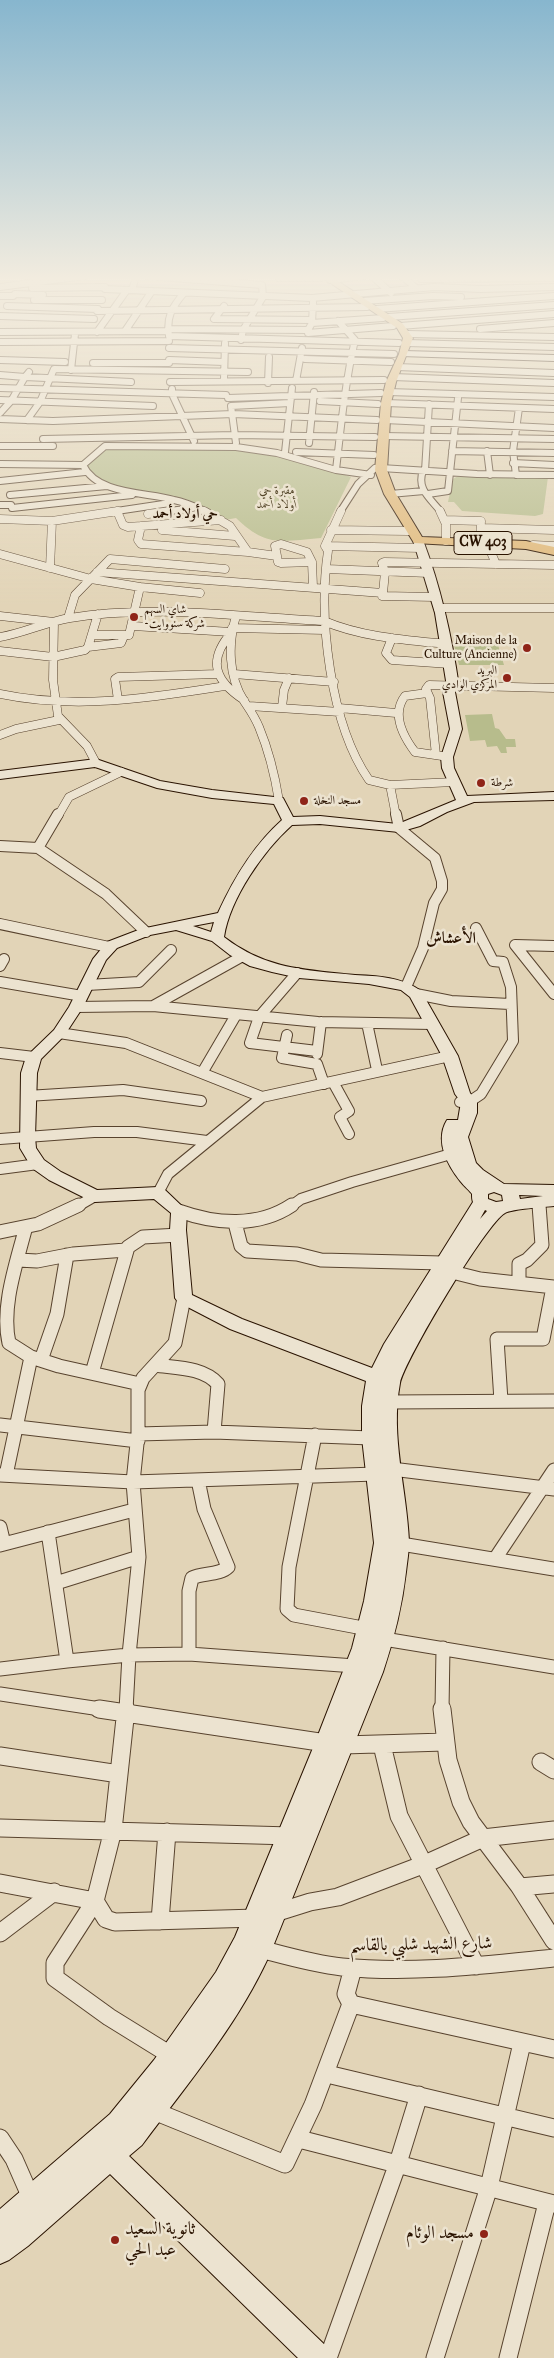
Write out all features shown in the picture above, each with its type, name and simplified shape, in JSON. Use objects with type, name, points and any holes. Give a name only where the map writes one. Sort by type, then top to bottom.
[{"type":"main road","points":[[388,386],[381,420],[377,475],[415,538],[428,569],[446,644],[453,687],[449,692],[456,729],[442,756],[462,800]]},
{"type":"main road","points":[[379,437],[374,455],[377,475],[415,538]]},
{"type":"main road","name":"CW 403","points":[[415,538],[526,545],[554,551]]},
{"type":"main road","points":[[0,776],[96,763],[145,782],[279,802],[290,821]]},
{"type":"main road","points":[[547,1201],[494,1197],[461,1172],[451,1154],[450,1136],[464,1099],[450,1056],[411,990],[373,980],[272,969],[241,957],[217,938],[222,916],[262,846],[290,821],[320,820],[399,828],[415,824],[462,800],[482,802],[554,798]]},
{"type":"main road","points":[[222,916],[146,932],[121,940],[109,947],[100,959],[82,996],[59,1033],[34,1057],[29,1073],[27,1096],[27,1137],[31,1155],[38,1164],[55,1176],[95,1196],[158,1193],[179,1211],[184,1298],[236,1324],[385,1388]]},
{"type":"main road","points":[[494,1197],[554,1191]]},
{"type":"main road","points":[[384,1471],[371,1438],[371,1406],[385,1388],[447,1268],[478,1233],[494,1197]]},
{"type":"main road","points":[[0,2250],[19,2237],[103,2150],[119,2123],[172,2056],[265,1916],[334,1744],[396,1577],[384,1471],[387,1439],[385,1388]]},
{"type":"main road","points":[[334,1744],[355,1666],[376,1634]]},
{"type":"main road","points":[[0,2226],[32,2200],[103,2150],[133,2136],[154,2110],[242,1985],[260,1949],[265,1916]]},
{"type":"main road","points":[[103,2150],[318,2358]]},
{"type":"street","points":[[6,386],[14,395]]},
{"type":"street","points":[[0,413],[19,386]]},
{"type":"street","points":[[0,400],[42,386]]},
{"type":"street","points":[[27,420],[40,402],[47,386]]},
{"type":"street","points":[[55,386],[72,391],[91,386]]},
{"type":"street","points":[[86,420],[92,405],[104,386]]},
{"type":"street","points":[[172,386],[196,447]]},
{"type":"street","points":[[184,386],[227,396],[262,396],[291,399]]},
{"type":"street","points":[[224,386],[233,414],[236,448]]},
{"type":"street","points":[[262,396],[264,386]]},
{"type":"street","points":[[285,452],[287,415],[293,386]]},
{"type":"street","points":[[308,456],[315,398],[313,386]]},
{"type":"street","points":[[336,470],[342,418],[347,394],[346,386]]},
{"type":"street","points":[[390,494],[448,491],[452,473],[453,436],[456,424],[458,395],[463,386]]},
{"type":"street","points":[[491,396],[492,386]]},
{"type":"street","points":[[520,396],[521,386]]},
{"type":"street","points":[[59,413],[72,391]]},
{"type":"street","points":[[0,394],[14,395],[40,402],[59,413],[86,420],[233,414],[285,436],[483,436],[554,439]]},
{"type":"street","points":[[231,406],[347,394],[429,404],[551,408]]},
{"type":"street","points":[[315,398],[346,402],[384,398],[458,395],[552,397],[546,427],[546,438]]},
{"type":"street","points":[[429,404],[424,472],[419,482],[445,520],[446,541]]},
{"type":"street","points":[[0,419],[27,420],[92,405],[153,406]]},
{"type":"street","points":[[131,406],[138,431],[136,446]]},
{"type":"street","points":[[483,436],[490,407]]},
{"type":"street","points":[[516,475],[513,451],[519,408]]},
{"type":"street","points":[[0,446],[43,440],[107,438],[138,431],[193,436],[235,435],[287,415],[554,428]]},
{"type":"street","points":[[0,481],[84,468],[105,446],[110,419]]},
{"type":"street","points":[[258,450],[261,425]]},
{"type":"street","points":[[43,440],[87,446]]},
{"type":"street","points":[[8,446],[2,464],[84,468],[92,478],[109,486],[179,502],[223,520],[248,552]]},
{"type":"street","points":[[96,446],[236,448],[308,456],[339,454],[374,455]]},
{"type":"street","points":[[452,451],[554,453]]},
{"type":"street","points":[[487,451],[490,475]]},
{"type":"street","points":[[277,453],[285,452],[308,456],[336,470],[377,475],[424,472],[554,475]]},
{"type":"street","points":[[513,463],[554,465]]},
{"type":"street","points":[[325,546],[331,530],[358,484],[377,475]]},
{"type":"street","points":[[358,484],[377,475]]},
{"type":"street","points":[[10,480],[13,521]]},
{"type":"street","points":[[10,495],[109,486]]},
{"type":"street","points":[[0,505],[12,507],[139,494]]},
{"type":"street","points":[[119,514],[179,502]]},
{"type":"street","points":[[0,520],[52,521],[193,508]]},
{"type":"street","points":[[119,514],[124,526],[223,520]]},
{"type":"street","points":[[445,520],[480,520],[483,543],[496,564]]},
{"type":"street","points":[[50,568],[52,521]]},
{"type":"street","points":[[158,525],[163,530],[236,535]]},
{"type":"street","points":[[141,526],[138,543],[277,556]]},
{"type":"street","points":[[482,528],[554,530]]},
{"type":"street","points":[[331,530],[415,538]]},
{"type":"street","points":[[354,547],[355,531]]},
{"type":"street","points":[[189,613],[191,603],[200,593],[218,582],[225,569],[236,535]]},
{"type":"street","points":[[325,546],[354,547],[415,538]]},
{"type":"street","points":[[312,562],[278,562],[275,546],[281,544],[307,552],[312,562],[312,587]]},
{"type":"street","points":[[526,545],[554,546]]},
{"type":"street","points":[[146,561],[154,546]]},
{"type":"street","points":[[325,546],[328,551],[325,626],[334,682],[348,740],[365,776],[375,782],[390,785],[454,782]]},
{"type":"street","points":[[0,554],[91,579],[140,587],[200,593]]},
{"type":"street","points":[[68,618],[75,595],[112,558],[225,569]]},
{"type":"street","points":[[326,569],[385,572],[496,564],[554,564]]},
{"type":"street","points":[[97,572],[383,593]]},
{"type":"street","points":[[385,572],[382,596],[436,603],[553,609]]},
{"type":"street","points":[[92,635],[124,636],[130,634],[140,587]]},
{"type":"street","points":[[0,635],[23,633],[68,618],[136,611],[236,616],[338,627],[392,638],[446,644]]},
{"type":"street","points":[[88,647],[98,614]]},
{"type":"street","points":[[0,616],[54,622]]},
{"type":"street","points":[[236,616],[231,631],[230,657],[234,674],[246,703]]},
{"type":"street","points":[[0,635],[10,618]]},
{"type":"street","points":[[54,622],[53,691],[60,720],[87,746],[96,763]]},
{"type":"street","points":[[133,626],[231,631],[325,626]]},
{"type":"street","points":[[231,631],[221,643],[218,651],[218,674],[225,686],[246,703],[255,715],[275,774],[279,802]]},
{"type":"street","points":[[0,651],[53,657],[84,650],[88,647],[121,643],[124,636]]},
{"type":"street","points":[[392,638],[386,653],[392,660],[450,664]]},
{"type":"street","points":[[118,700],[116,679],[118,677],[218,674]]},
{"type":"street","points":[[234,674],[334,682]]},
{"type":"street","points":[[282,707],[284,690],[289,678]]},
{"type":"street","points":[[426,693],[428,686],[432,684],[453,687],[554,688]]},
{"type":"street","points":[[0,694],[34,702],[56,704],[118,700],[225,686]]},
{"type":"street","points":[[426,693],[430,698],[442,756],[415,752],[396,714],[397,705],[405,696],[426,693]]},
{"type":"street","points":[[246,703],[305,711],[340,710],[396,714]]},
{"type":"street","points":[[0,735],[16,728],[60,720]]},
{"type":"street","points":[[38,848],[69,797],[121,772]]},
{"type":"street","points":[[390,785],[399,828],[429,850],[440,867],[442,881],[442,889],[434,903],[411,990],[439,1001],[460,1004],[510,1004]]},
{"type":"street","points":[[0,846],[38,848],[106,894],[146,932]]},
{"type":"street","points":[[0,924],[109,947]]},
{"type":"street","points":[[176,926],[217,938]]},
{"type":"street","points":[[476,928],[493,961],[504,962],[511,987],[510,1004],[513,1041],[507,1054],[481,1094],[464,1099],[469,1112],[460,1137],[463,1152],[469,1165],[494,1197]]},
{"type":"street","points":[[554,946],[515,945],[550,981],[554,994]]},
{"type":"street","points":[[82,996],[139,982],[171,950]]},
{"type":"street","points":[[154,1006],[241,957]]},
{"type":"street","points":[[297,973],[258,1017],[250,1043],[317,1052],[321,1022]]},
{"type":"street","points":[[0,982],[82,996],[236,1015],[321,1022],[432,1024]]},
{"type":"street","points":[[202,1073],[236,1015]]},
{"type":"street","points":[[367,1023],[377,1070]]},
{"type":"street","points":[[59,1033],[126,1043],[262,1097]]},
{"type":"street","points":[[287,1035],[282,1058],[317,1064],[328,1083],[349,1111],[340,1117],[349,1134]]},
{"type":"street","points":[[0,1053],[34,1057]]},
{"type":"street","points":[[158,1193],[168,1174],[262,1097],[377,1070],[450,1056]]},
{"type":"street","points":[[27,1096],[123,1090],[201,1101]]},
{"type":"street","points":[[0,1139],[137,1132],[207,1141]]},
{"type":"street","points":[[179,1211],[202,1220],[235,1223],[277,1215],[301,1199],[451,1154]]},
{"type":"street","points":[[0,1169],[38,1164]]},
{"type":"street","points":[[0,1232],[25,1230],[57,1217],[95,1196]]},
{"type":"street","points":[[519,1283],[519,1264],[528,1260],[542,1245],[547,1201]]},
{"type":"street","points":[[235,1223],[241,1246],[247,1251],[297,1254],[321,1260],[447,1268],[480,1279],[553,1287],[550,1331],[543,1339],[496,1339],[501,1401]]},
{"type":"street","points":[[25,1230],[4,1324],[9,1344],[36,1359],[140,1384]]},
{"type":"street","points":[[92,1373],[126,1250],[133,1242],[143,1237],[179,1235]]},
{"type":"street","points":[[18,1260],[50,1259],[67,1255],[126,1250]]},
{"type":"street","points":[[67,1255],[57,1314],[36,1359],[15,1427],[3,1475],[133,1482],[308,1477],[384,1471],[549,1488]]},
{"type":"street","points":[[172,2056],[78,1996],[55,1978],[55,1963],[95,1902],[113,1830],[126,1713],[129,1655],[139,1558],[133,1482],[138,1437],[140,1384],[175,1343],[184,1298]]},
{"type":"street","points":[[155,1365],[203,1374],[216,1380],[218,1384],[214,1432]]},
{"type":"street","points":[[385,1388],[501,1401],[554,1401]]},
{"type":"street","points":[[0,1425],[138,1437],[214,1432],[371,1438]]},
{"type":"street","points":[[315,1435],[289,1567],[288,1610],[294,1615],[376,1634],[443,1648],[554,1667]]},
{"type":"street","points":[[495,1560],[515,1526],[549,1488],[554,1470]]},
{"type":"street","points":[[189,1654],[189,1591],[192,1578],[200,1574],[225,1570],[228,1567],[204,1509],[198,1480]]},
{"type":"street","points":[[0,1527],[2,1544],[134,1510]]},
{"type":"street","points":[[48,1532],[67,1661]]},
{"type":"street","points":[[391,1543],[554,1569]]},
{"type":"street","points":[[56,1582],[139,1558]]},
{"type":"street","points":[[443,1648],[441,1713],[445,1742],[459,1797],[470,1820],[520,1887],[554,1941]]},
{"type":"street","points":[[0,1669],[129,1655],[189,1654],[355,1666]]},
{"type":"street","points":[[0,1694],[334,1744],[445,1742]]},
{"type":"street","points":[[382,1744],[391,1789],[399,1816],[476,1966]]},
{"type":"street","points":[[0,1756],[120,1774]]},
{"type":"street","points":[[0,1828],[297,1836]]},
{"type":"street","points":[[0,1883],[54,1892],[95,1902],[106,1919],[115,1922],[265,1916],[310,1902],[338,1897],[424,1864],[483,1838],[554,1830]]},
{"type":"street","points":[[160,1921],[167,1832]]},
{"type":"street","points":[[520,1887],[554,1884]]},
{"type":"street","points":[[0,1933],[54,1892]]},
{"type":"street","name":"شارع الشهيد شلبي بالقاسم","points":[[260,1949],[301,1960],[353,1968],[476,1966],[554,1958]]},
{"type":"street","points":[[154,2110],[285,2164],[299,2139],[327,2074],[351,2004],[346,1994],[353,1968]]},
{"type":"street","points":[[351,2004],[554,2049]]},
{"type":"street","points":[[434,2358],[488,2187],[522,2043]]},
{"type":"street","points":[[327,2074],[554,2128]]},
{"type":"street","points":[[328,2358],[398,2163],[419,2095]]},
{"type":"street","points":[[0,2138],[14,2159],[32,2200]]},
{"type":"street","points":[[299,2139],[551,2204],[508,2358]]},
{"type":"green space","name":"مقبرة حي أولاد أحمد","points":[[107,449],[251,450],[301,460],[351,477],[321,538],[275,540],[257,534],[236,518],[225,520],[177,500],[140,493],[88,477],[79,466],[99,452]]},
{"type":"green space","points":[[458,476],[548,477],[543,514],[535,516],[462,511],[454,502],[448,502],[453,479]]},
{"type":"green space","points":[[454,645],[498,645],[504,665],[459,665]]},
{"type":"green space","points":[[492,714],[495,728],[499,729],[506,739],[515,739],[516,747],[506,747],[507,753],[501,753],[497,746],[487,747],[485,740],[470,741],[465,715]]},
{"type":"place","name":"شاي السهم -شركة سنووايت","points":[[134,617]]},
{"type":"place","name":"Maison de la Culture (Ancienne)","points":[[527,648]]},
{"type":"place","name":"البريد المركزي الوادي","points":[[507,678]]},
{"type":"place","name":"شرطة","points":[[481,783]]},
{"type":"place","name":"مسجد النخلة","points":[[304,801]]},
{"type":"place","name":"مسجد الوئام","points":[[484,2234]]},
{"type":"place","name":"ثانوية السعيد عبد الحي","points":[[115,2240]]},
{"type":"district","name":"حي أولاد أحمد","points":[[185,515]]},
{"type":"district","name":"الأعشاش","points":[[451,939]]}]
